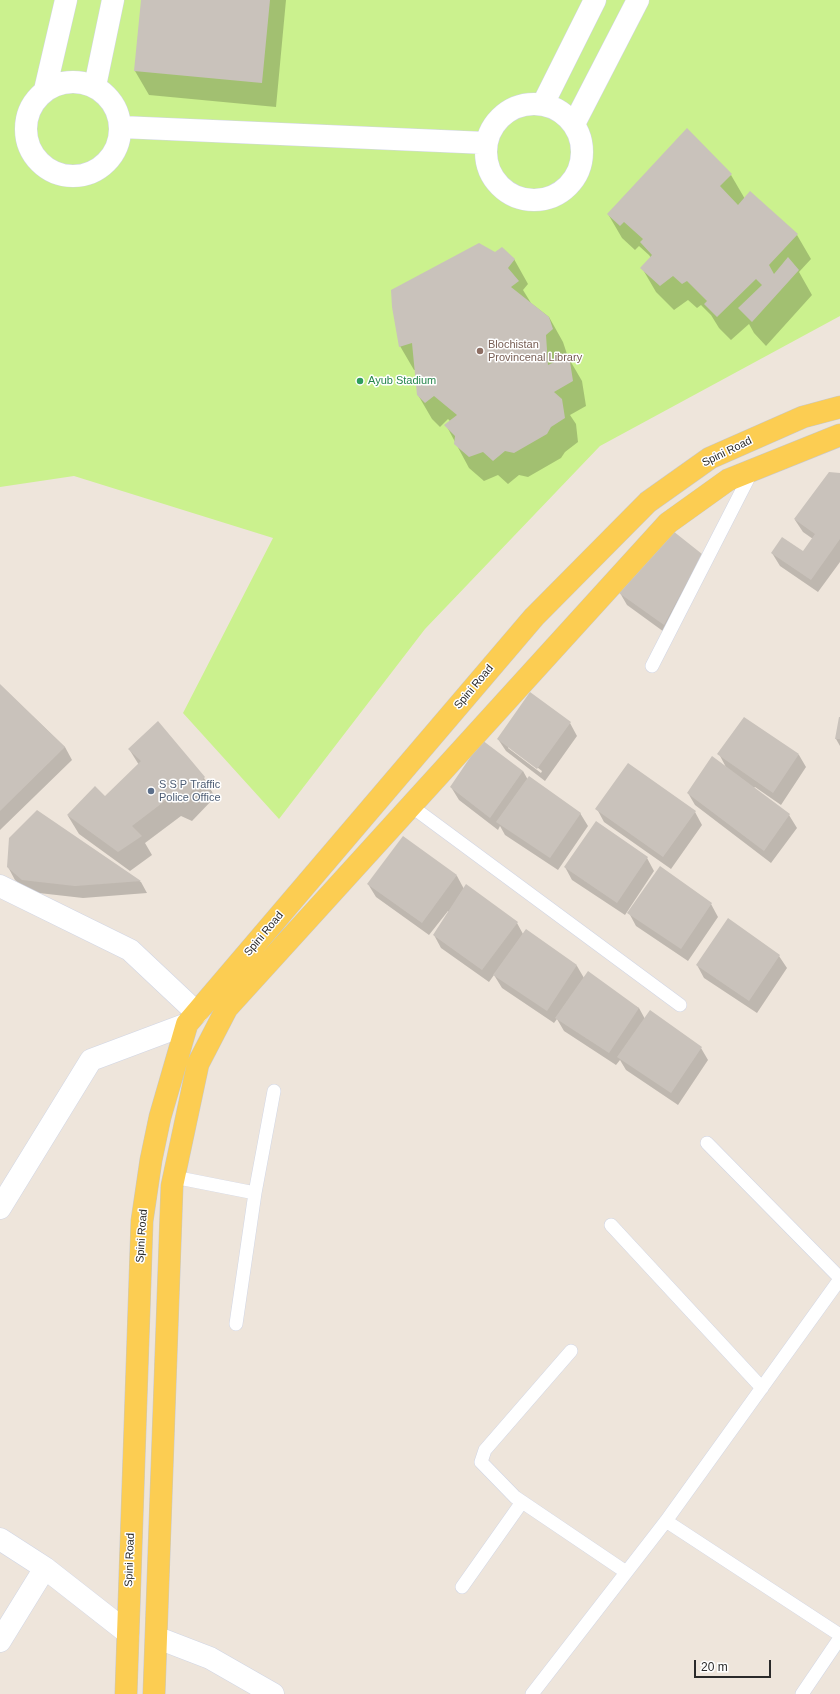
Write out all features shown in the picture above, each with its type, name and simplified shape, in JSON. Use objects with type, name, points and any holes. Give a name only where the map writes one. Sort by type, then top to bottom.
[{"type":"main road","name":"Spini Road","points":[[126,1694],[142,1221],[151,1160],[160,1117],[192,1019],[534,617],[648,502],[710,458],[803,417],[840,407]]},
{"type":"main road","name":"Spini Road","points":[[154,1694],[158,1638],[171,1194],[198,1064],[227,1008],[668,523],[728,480],[840,435]]},
{"type":"street","points":[[45,90],[66,0]]},
{"type":"street","points":[[94,86],[113,0]]},
{"type":"street","points":[[543,104],[595,0]]},
{"type":"street","points":[[574,124],[638,0]]},
{"type":"street","points":[[69,81],[82,82],[94,86],[114,103],[119,115],[121,127],[118,144],[111,158],[99,169],[84,176],[68,177],[52,172],[39,162],[29,149],[26,133],[27,117],[34,102],[45,90],[56,84],[69,81]]},
{"type":"street","points":[[528,104],[543,104],[555,108],[566,115],[574,124],[581,138],[582,154],[579,170],[571,184],[559,194],[544,199],[528,200],[513,196],[500,187],[491,174],[486,159],[486,143],[491,129],[500,116],[513,108],[520,106],[528,104]]},
{"type":"street","points":[[121,127],[486,143]]},
{"type":"street","points":[[0,886],[130,950],[192,1019],[91,1060],[0,1208]]},
{"type":"street","points":[[0,1539],[45,1568],[128,1632]]},
{"type":"street","points":[[0,1640],[45,1568]]},
{"type":"street","points":[[158,1638],[210,1658],[271,1693]]},
{"type":"lane","points":[[652,666],[752,471]]},
{"type":"lane","points":[[411,806],[680,1004]]},
{"type":"lane","points":[[236,1324],[255,1193],[274,1090]]},
{"type":"lane","points":[[532,1694],[666,1521],[840,1278],[707,1143]]},
{"type":"lane","points":[[174,1177],[255,1193]]},
{"type":"lane","points":[[611,1225],[762,1388]]},
{"type":"lane","points":[[571,1351],[485,1450],[481,1462],[515,1498],[626,1572]]},
{"type":"lane","points":[[462,1587],[522,1502]]},
{"type":"lane","points":[[666,1521],[840,1636],[802,1694]]},
{"type":"green space","name":"Ayub Stadium","points":[[0,0],[840,0],[840,316],[600,446],[425,629],[279,819],[183,713],[273,538],[74,476],[0,487]]},
{"type":"building","points":[[141,0],[270,0],[262,83],[134,71]]},
{"type":"building","points":[[687,128],[732,174],[720,186],[738,205],[750,191],[798,234],[769,265],[774,274],[788,257],[799,270],[752,322],[738,308],[762,285],[756,279],[717,317],[704,304],[707,301],[687,281],[682,284],[673,276],[660,286],[640,268],[652,255],[640,242],[643,239],[624,222],[620,226],[607,214]]},
{"type":"building","name":"Blochistan Provincenal Library","points":[[479,243],[495,252],[502,247],[515,259],[508,268],[519,281],[511,287],[549,317],[553,329],[546,335],[548,365],[569,355],[573,381],[554,392],[562,399],[565,418],[551,427],[547,434],[514,453],[505,451],[493,461],[483,452],[469,457],[454,444],[455,436],[444,425],[457,415],[434,396],[425,403],[417,395],[412,343],[399,347],[392,307],[391,290]]},
{"type":"building","points":[[829,472],[840,473],[840,539],[811,580],[771,553],[782,537],[803,551],[815,534],[794,519]]},
{"type":"building","points":[[673,531],[702,554],[664,625],[619,593]]},
{"type":"building","points":[[0,684],[65,747],[0,811]]},
{"type":"building","points":[[530,692],[571,722],[537,769],[497,739]]},
{"type":"building","points":[[744,717],[799,754],[773,793],[717,754]]},
{"type":"building","points":[[839,717],[840,739],[835,739]]},
{"type":"building","name":"S S P Traffic Police Office","points":[[158,721],[205,777],[181,803],[170,797],[132,826],[142,836],[118,852],[67,815],[95,786],[105,796],[141,761],[128,749]]},
{"type":"building","points":[[482,740],[523,771],[490,818],[450,787]]},
{"type":"building","points":[[712,756],[790,814],[764,851],[687,793]]},
{"type":"building","points":[[628,763],[696,811],[663,857],[595,809]]},
{"type":"building","points":[[529,776],[581,813],[550,858],[496,822]]},
{"type":"building","points":[[37,810],[141,881],[75,886],[22,880],[7,867],[9,838]]},
{"type":"building","points":[[596,821],[648,857],[617,903],[564,867]]},
{"type":"building","points":[[403,836],[457,875],[422,923],[367,884]]},
{"type":"building","points":[[660,866],[712,903],[681,949],[627,913]]},
{"type":"building","points":[[466,884],[518,922],[482,970],[433,935]]},
{"type":"building","points":[[728,918],[780,955],[749,1001],[696,965]]},
{"type":"building","points":[[526,929],[577,965],[547,1011],[493,975]]},
{"type":"building","points":[[588,971],[639,1008],[609,1053],[555,1018]]},
{"type":"building","points":[[650,1010],[702,1047],[671,1093],[617,1057]]},
{"type":"place","name":"Blochistan Provincenal Library","points":[[480,351]]},
{"type":"place","name":"Ayub Stadium","points":[[360,381]]},
{"type":"place","name":"S S P Traffic Police Office","points":[[151,791]]}]
